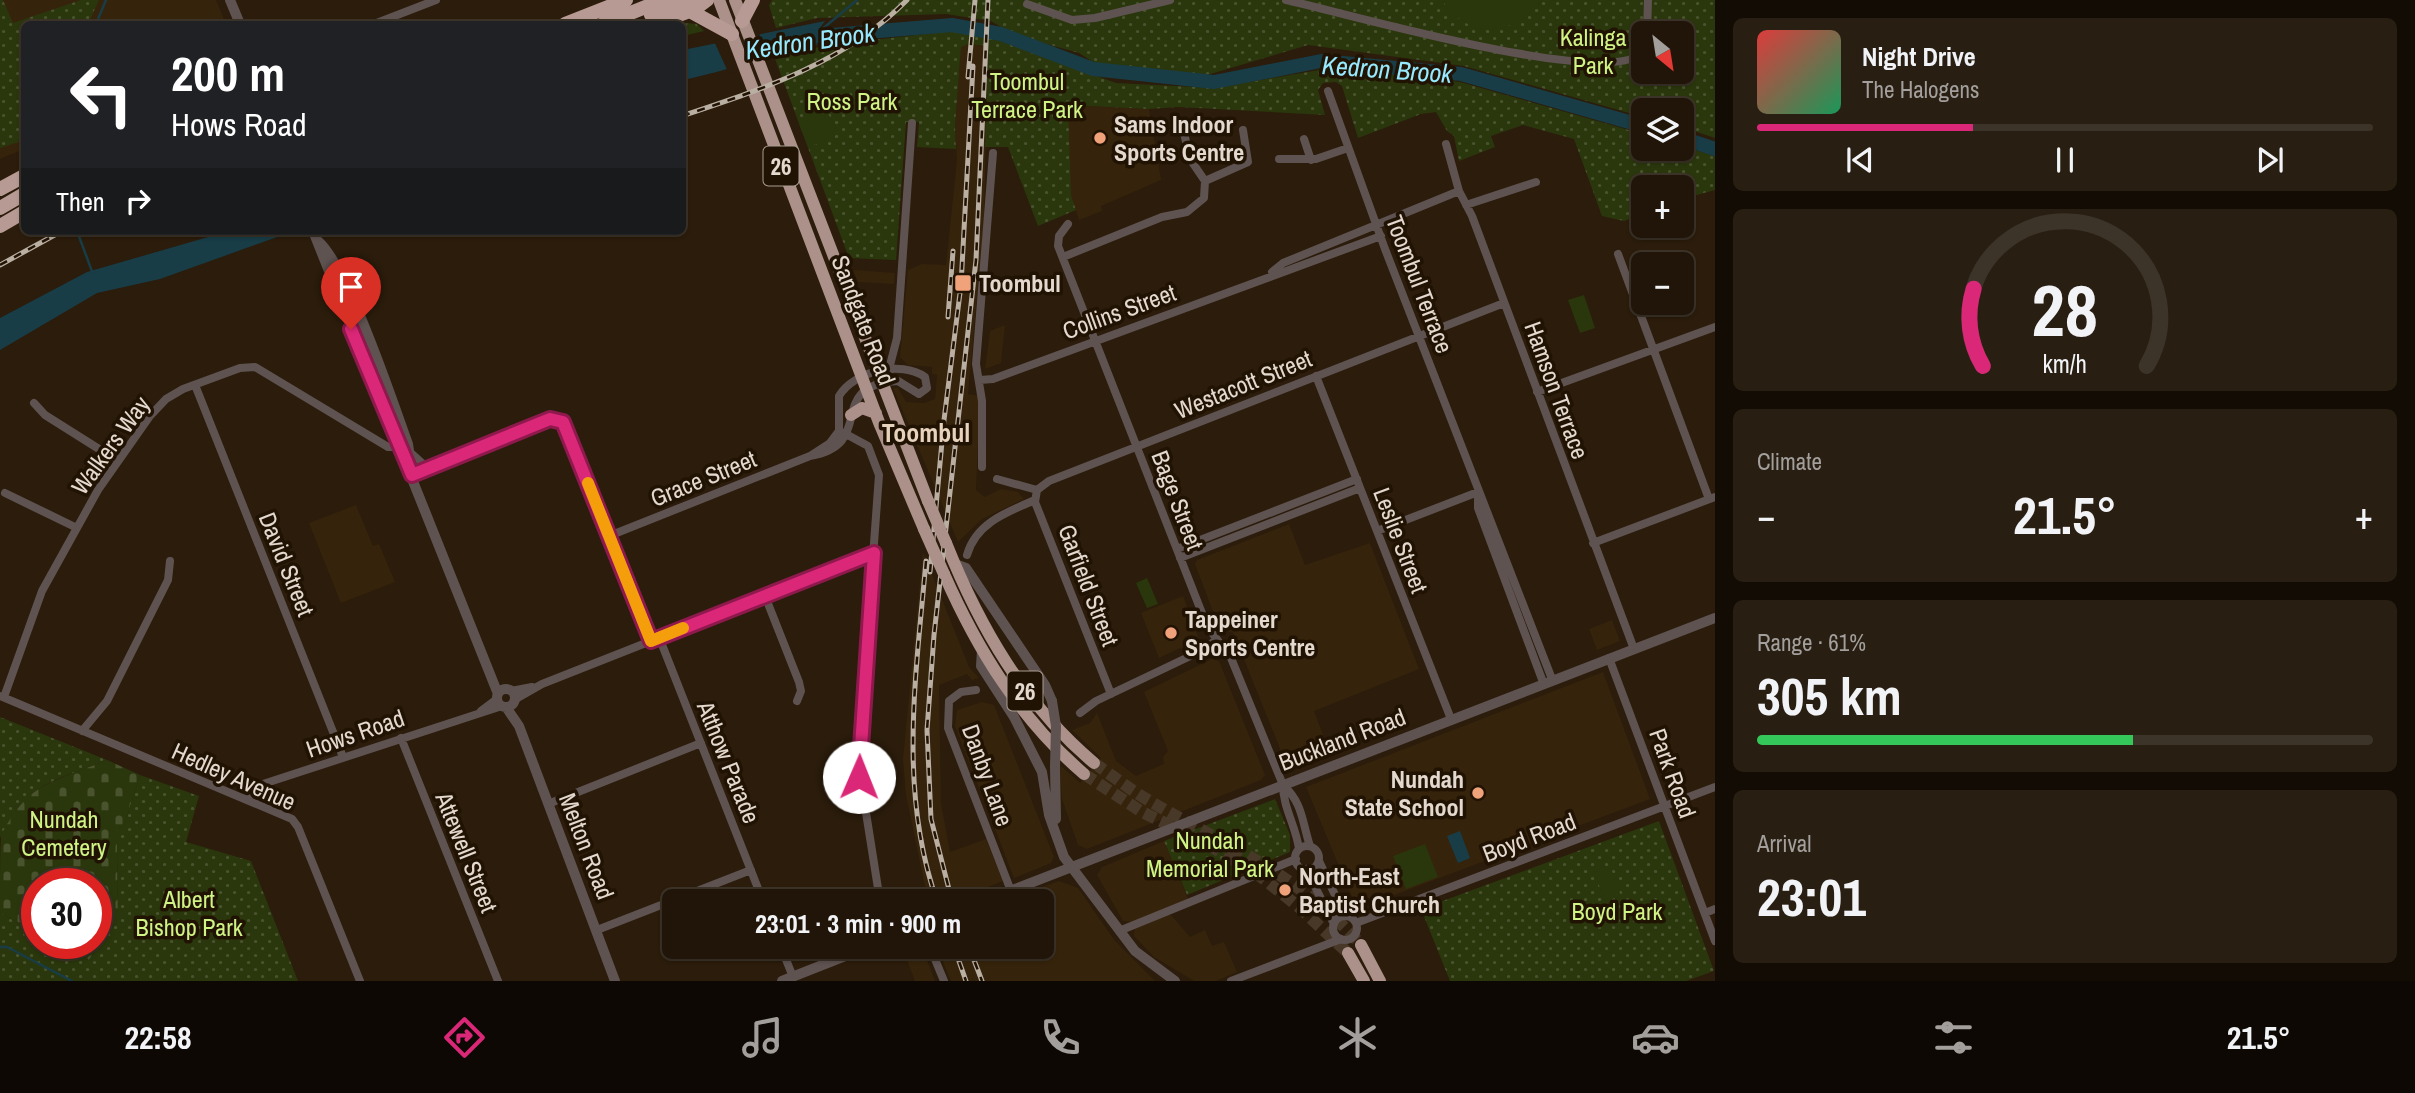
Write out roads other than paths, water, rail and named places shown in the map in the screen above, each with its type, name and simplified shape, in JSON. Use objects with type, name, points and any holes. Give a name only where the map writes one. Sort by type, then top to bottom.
[{"type":"highway","points":[[573,21],[626,0]]},
{"type":"highway","points":[[610,21],[663,0]]},
{"type":"highway","points":[[639,21],[707,0]]},
{"type":"highway","name":"Sandgate Road","points":[[719,0],[740,28],[764,75],[884,369],[883,383],[955,564],[1010,670],[1050,721],[1094,763]]},
{"type":"highway","name":"Sandgate Road","points":[[735,0],[749,81],[876,413],[944,574],[982,650],[1026,715],[1084,774]]},
{"type":"highway","points":[[689,6],[740,28],[753,0]]},
{"type":"highway","points":[[661,21],[689,6]]},
{"type":"highway","points":[[0,189],[21,178]]},
{"type":"highway","points":[[0,208],[21,196]]},
{"type":"highway","points":[[0,226],[21,214]]},
{"type":"highway","points":[[851,415],[862,408],[876,413]]},
{"type":"highway","points":[[1361,945],[1380,981]]},
{"type":"highway","points":[[1348,953],[1364,981]]},
{"type":"street","points":[[230,0],[239,21]]},
{"type":"street","points":[[382,21],[436,0]]},
{"type":"street","points":[[1027,4],[1072,20],[1095,18],[1170,0]]},
{"type":"street","points":[[1286,0],[1454,41],[1538,58],[1612,62],[1631,60]]},
{"type":"street","points":[[1647,21],[1648,0]]},
{"type":"street","name":"Toombul Terrace","points":[[1328,90],[1478,492],[1488,507],[1548,681]]},
{"type":"street","points":[[900,372],[895,355],[912,123]]},
{"type":"street","points":[[1205,181],[1248,162],[1243,130]]},
{"type":"street","points":[[1063,257],[1162,217],[1186,212],[1204,198],[1205,181],[1190,159],[1184,133]]},
{"type":"street","points":[[1304,139],[1311,160]]},
{"type":"street","name":"Hamson Terrace","points":[[1446,144],[1459,191],[1634,649]]},
{"type":"street","points":[[1279,159],[1311,160],[1349,148]]},
{"type":"street","points":[[982,467],[981,380],[976,363],[993,153]]},
{"type":"street","points":[[1466,205],[1536,182]]},
{"type":"street","name":"Collins Street","points":[[1270,275],[1283,263],[1459,191]]},
{"type":"street","name":"Bage Street","points":[[1068,224],[1058,241],[1063,257],[1207,626],[1231,658],[1283,785],[1283,800],[1295,829],[1299,849]]},
{"type":"street","name":"Melton Road","points":[[315,236],[326,248],[347,289],[405,446],[412,475],[491,676],[519,726],[615,981]]},
{"type":"street","name":"Collins Street","points":[[981,380],[993,379],[1381,236]]},
{"type":"street","points":[[1593,543],[1712,498],[1618,254]]},
{"type":"street","name":"Westacott Street","points":[[967,555],[971,539],[982,528],[1036,495],[1046,482],[1418,334],[1504,303]]},
{"type":"street","points":[[1537,392],[1715,327]]},
{"type":"street","points":[[884,369],[895,355]]},
{"type":"street","name":"Walkers Way","points":[[2,696],[42,590],[77,528],[118,461],[159,405],[174,394],[240,368],[256,367],[383,443],[394,449],[405,446],[423,464],[433,466]]},
{"type":"street","points":[[884,369],[923,375],[927,388],[915,393],[898,380],[869,389],[855,400],[843,433],[839,396],[849,383],[863,375],[884,369]]},
{"type":"street","name":"Leslie Street","points":[[1317,376],[1451,719]]},
{"type":"street","name":"David Street","points":[[195,385],[343,757]]},
{"type":"street","points":[[34,403],[45,415],[118,461]]},
{"type":"street","name":"Atthow Parade","points":[[433,466],[550,419],[560,421],[569,432],[609,536],[701,743],[758,889]]},
{"type":"street","points":[[843,433],[868,446],[877,466],[879,487],[858,762],[878,889]]},
{"type":"street","name":"Grace Street","points":[[609,536],[810,456],[833,450],[843,433]]},
{"type":"street","points":[[412,475],[433,466]]},
{"type":"street","points":[[997,479],[1036,495]]},
{"type":"street","points":[[1179,554],[1357,479]]},
{"type":"street","points":[[1179,554],[1360,488]]},
{"type":"street","points":[[1377,531],[1478,492]]},
{"type":"street","points":[[5,493],[77,528]]},
{"type":"street","name":"Garfield Street","points":[[1036,495],[1111,694]]},
{"type":"street","name":"Hows Road","points":[[246,798],[260,785],[481,711],[534,687],[874,553]]},
{"type":"street","points":[[82,731],[107,701],[168,580],[170,561]]},
{"type":"street","name":"Sandgate Road","points":[[955,564],[966,568],[1045,685],[1052,701],[1056,726],[1055,815],[1074,866],[1119,931],[1144,961],[1175,981]]},
{"type":"street","points":[[765,596],[799,682],[797,701]]},
{"type":"street","name":"Buckland Road","points":[[1016,889],[1715,618]]},
{"type":"street","points":[[1080,713],[1111,694],[1203,650],[1216,640]]},
{"type":"street","name":"Sandgate Road","points":[[982,650],[981,666],[1014,717],[1042,772],[1052,824],[1064,857],[1074,866]]},
{"type":"street","name":"Park Road","points":[[1609,658],[1715,941]]},
{"type":"street","name":"Danby Lane","points":[[976,690],[961,692],[949,701],[948,728],[1010,889]]},
{"type":"street","name":"Hedley Avenue","points":[[2,696],[281,812],[297,824],[360,981]]},
{"type":"street","name":"Attewell Street","points":[[401,737],[498,981]]},
{"type":"street","points":[[548,804],[701,743]]},
{"type":"street","name":"Bage Street","points":[[1283,785],[1294,795],[1304,814],[1310,846]]},
{"type":"street","name":"Boyd Road","points":[[1356,923],[1715,787]]},
{"type":"street","points":[[1231,981],[1341,939],[1349,939],[1355,934],[1356,923],[1345,916],[1319,861],[1319,853],[1310,846],[1299,849],[1296,859],[1299,866],[1306,870],[1334,924],[1333,931],[1341,939]]},
{"type":"street","points":[[1119,931],[1296,859]]},
{"type":"street","points":[[1306,870],[1314,868],[1319,861]]},
{"type":"street","points":[[597,930],[751,870]]},
{"type":"street","points":[[1705,913],[1715,909]]},
{"type":"street","points":[[1334,924],[1345,916]]},
{"type":"street","points":[[786,959],[793,977]]},
{"type":"street","points":[[782,981],[838,959]]},
{"type":"street","points":[[935,959],[944,981]]},
{"type":"water","points":[[825,21],[814,36],[817,45],[686,79],[686,49]]},
{"type":"water","points":[[215,235],[283,235],[160,279],[97,293],[0,350],[0,318],[87,272]]},
{"type":"water","points":[[1460,831],[1470,858],[1458,863],[1447,836]]},
{"type":"waterway","points":[[97,21],[106,0]]},
{"type":"waterway","points":[[814,36],[857,0]]},
{"type":"waterway","name":"Kedron Brook","points":[[795,38],[952,25],[1001,34],[1093,69],[1214,82],[1321,61],[1461,74],[1631,123]]},
{"type":"waterway","name":"Kedron Brook","points":[[1694,142],[1715,149]]},
{"type":"waterway","points":[[78,235],[93,274]]},
{"type":"waterway","points":[[0,947],[7,947],[72,981]]},
{"type":"tunnel","points":[[1094,763],[1141,796],[1286,880],[1312,898],[1361,945]]},
{"type":"tunnel","points":[[1084,774],[1142,812],[1202,841],[1260,876],[1300,908],[1348,953]]},
{"type":"railway","points":[[686,115],[773,84],[830,57],[883,22],[907,0]]},
{"type":"railway","points":[[968,77],[975,0]]},
{"type":"railway","points":[[949,889],[931,819],[927,730],[934,635],[976,260],[988,0]]},
{"type":"railway","points":[[930,572],[944,420],[961,285],[973,66]]},
{"type":"railway","points":[[0,265],[55,235]]},
{"type":"railway","points":[[948,317],[953,251]]},
{"type":"railway","points":[[926,561],[913,732],[917,818],[934,889]]},
{"type":"railway","points":[[958,959],[966,981]]},
{"type":"railway","points":[[974,959],[982,981]]},
{"type":"place","name":"Sams Indoor Sports Centre","points":[[1100,138]]},
{"type":"place","name":"Toombul","points":[[963,283]]},
{"type":"place","name":"Tappeiner Sports Centre","points":[[1171,633]]},
{"type":"place","name":"Nundah State School","points":[[1478,793]]},
{"type":"place","name":"North-East Baptist Church","points":[[1285,890]]},
{"type":"district","name":"Toombul","points":[[926,432]]},
{"type":"park label","name":"Kalinga Park","points":[[1593,51]]},
{"type":"park label","name":"Toombul Terrace Park","points":[[1027,95]]},
{"type":"park label","name":"Ross Park","points":[[852,101]]},
{"type":"park label","name":"Nundah Cemetery","points":[[64,833]]},
{"type":"park label","name":"Nundah Memorial Park","points":[[1210,854]]},
{"type":"park label","name":"Boyd Park","points":[[1617,911]]},
{"type":"park label","name":"Albert Bishop Park","points":[[189,913]]}]
